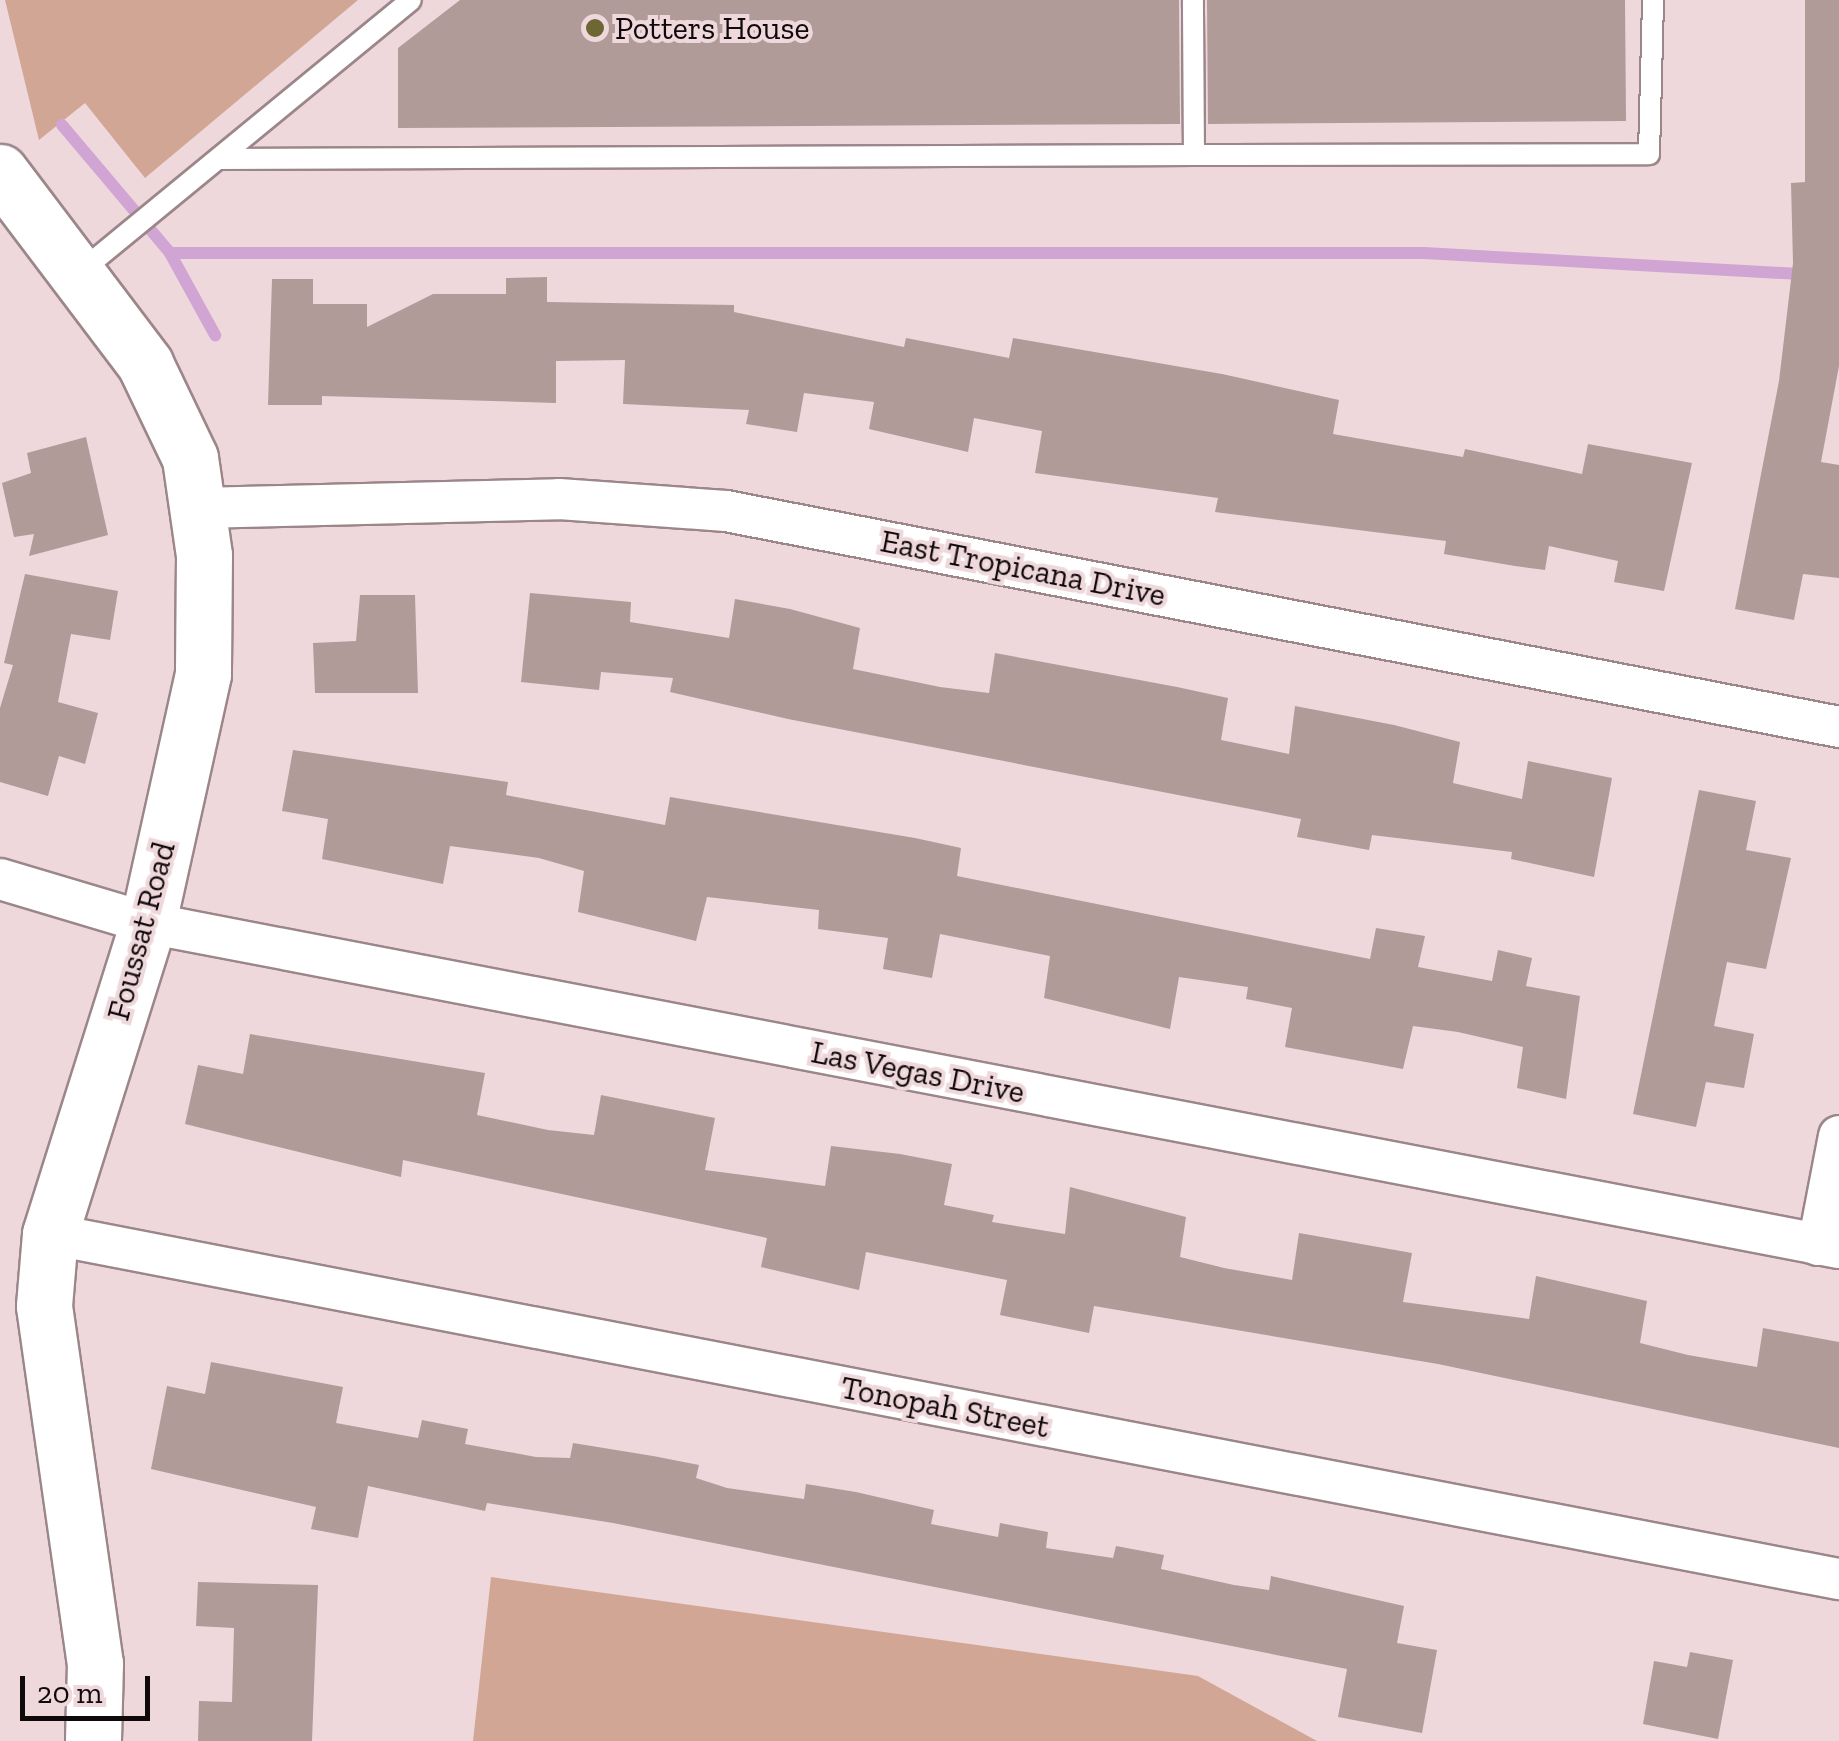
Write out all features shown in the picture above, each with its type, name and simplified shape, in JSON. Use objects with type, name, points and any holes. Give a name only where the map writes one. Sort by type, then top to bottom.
[{"type":"main road","name":"Foussat Road","points":[[0,172],[145,364],[190,458],[199,508],[203,674],[148,923],[50,1234],[44,1306],[95,1663],[93,1741]]},
{"type":"street","name":"East Tropicana Drive","points":[[199,508],[560,499],[726,511],[1839,727]]},
{"type":"street","name":"Las Vegas Drive","points":[[0,879],[148,923],[1829,1246]]},
{"type":"street","points":[[1829,1246],[1839,1136]]},
{"type":"street","name":"Tonopah Street","points":[[50,1234],[1839,1579]]},
{"type":"lane","points":[[78,274],[410,0]]},
{"type":"lane","points":[[1193,0],[1194,155]]},
{"type":"lane","points":[[218,159],[1649,154],[1653,0]]},
{"type":"shaded area","points":[[5,0],[358,0],[145,178],[85,103],[39,140]]},
{"type":"shaded area","points":[[491,1577],[1198,1676],[1317,1741],[473,1741]]},
{"type":"building","points":[[460,0],[1179,0],[1180,124],[398,128],[398,48]]},
{"type":"building","points":[[1207,0],[1625,0],[1626,121],[1208,124]]},
{"type":"building","points":[[1805,0],[1839,0],[1839,366],[1821,462],[1839,465],[1839,578],[1803,574],[1794,620],[1735,609],[1779,381],[1793,263],[1791,183],[1805,182]]},
{"type":"building","points":[[547,277],[547,302],[734,305],[734,312],[904,347],[906,338],[1009,358],[1013,338],[1222,374],[1339,400],[1333,434],[1463,457],[1465,449],[1582,474],[1588,444],[1692,463],[1664,591],[1614,582],[1618,561],[1549,546],[1545,570],[1515,566],[1444,554],[1446,541],[1215,512],[1218,498],[1035,473],[1042,431],[974,418],[968,452],[869,429],[874,402],[804,393],[797,432],[746,424],[749,410],[623,404],[625,360],[556,361],[556,403],[322,396],[322,405],[268,405],[272,279],[313,279],[313,304],[367,304],[367,327],[433,294],[506,294],[506,278]]},
{"type":"building","points":[[86,437],[108,535],[29,556],[34,534],[14,537],[2,483],[31,473],[27,453]]},
{"type":"building","points":[[25,574],[118,591],[110,640],[71,634],[58,702],[98,713],[85,764],[59,756],[48,796],[0,782],[0,708],[13,665],[4,663]]},
{"type":"building","points":[[530,593],[631,602],[630,622],[729,638],[735,599],[790,609],[860,628],[853,669],[940,687],[989,693],[995,653],[1177,687],[1228,698],[1221,740],[1289,754],[1295,706],[1394,725],[1460,742],[1453,783],[1522,799],[1528,761],[1612,778],[1594,877],[1511,859],[1512,852],[1372,835],[1369,850],[1297,837],[1301,819],[788,719],[670,692],[673,678],[601,672],[599,690],[521,682]]},
{"type":"building","points":[[360,595],[415,595],[418,693],[315,693],[313,643],[356,641]]},
{"type":"building","points":[[293,750],[508,782],[506,795],[665,825],[670,797],[915,838],[961,848],[957,876],[1370,959],[1376,928],[1425,936],[1418,967],[1492,981],[1498,950],[1532,958],[1526,986],[1580,996],[1566,1099],[1517,1088],[1523,1047],[1458,1032],[1413,1026],[1403,1069],[1285,1047],[1292,1008],[1246,999],[1248,987],[1179,977],[1170,1029],[1044,998],[1050,956],[940,934],[932,978],[883,969],[888,938],[818,929],[819,910],[707,897],[696,941],[578,912],[584,871],[539,858],[450,846],[443,884],[322,859],[328,819],[282,811]]},
{"type":"building","points":[[1699,790],[1756,801],[1746,850],[1791,858],[1766,969],[1727,962],[1714,1026],[1754,1034],[1744,1088],[1706,1082],[1696,1127],[1633,1114]]},
{"type":"building","points":[[250,1034],[485,1073],[477,1115],[548,1130],[594,1135],[601,1095],[715,1118],[705,1170],[825,1186],[831,1146],[900,1154],[952,1164],[944,1205],[994,1215],[992,1222],[1065,1234],[1070,1187],[1186,1217],[1180,1257],[1224,1268],[1292,1280],[1299,1233],[1412,1253],[1403,1302],[1529,1319],[1536,1276],[1647,1301],[1640,1343],[1688,1355],[1757,1367],[1763,1328],[1839,1342],[1839,1448],[1438,1364],[1094,1306],[1089,1333],[1000,1315],[1007,1280],[866,1252],[859,1290],[761,1267],[767,1238],[403,1160],[401,1177],[185,1124],[198,1065],[243,1074]]},
{"type":"building","points":[[211,1362],[343,1387],[336,1423],[418,1438],[422,1420],[468,1429],[465,1444],[536,1457],[570,1458],[573,1443],[653,1456],[699,1465],[696,1478],[727,1488],[804,1499],[806,1484],[856,1492],[934,1510],[931,1524],[998,1537],[1000,1523],[1048,1532],[1046,1548],[1113,1558],[1116,1546],[1164,1555],[1161,1569],[1234,1585],[1269,1590],[1271,1576],[1404,1606],[1397,1643],[1437,1650],[1422,1733],[1338,1717],[1347,1669],[613,1523],[487,1503],[485,1511],[368,1486],[358,1538],[311,1529],[316,1507],[151,1469],[167,1386],[205,1394]]},
{"type":"building","points":[[198,1582],[318,1585],[312,1741],[198,1741],[199,1701],[232,1702],[234,1628],[196,1626]]},
{"type":"building","points":[[1690,1652],[1733,1660],[1718,1739],[1643,1724],[1654,1661],[1687,1667]]},
{"type":"waterway","points":[[62,125],[170,253],[215,335]]},
{"type":"waterway","points":[[170,253],[1424,253],[1839,276]]},
{"type":"place","name":"Potters House","points":[[595,28]]}]
